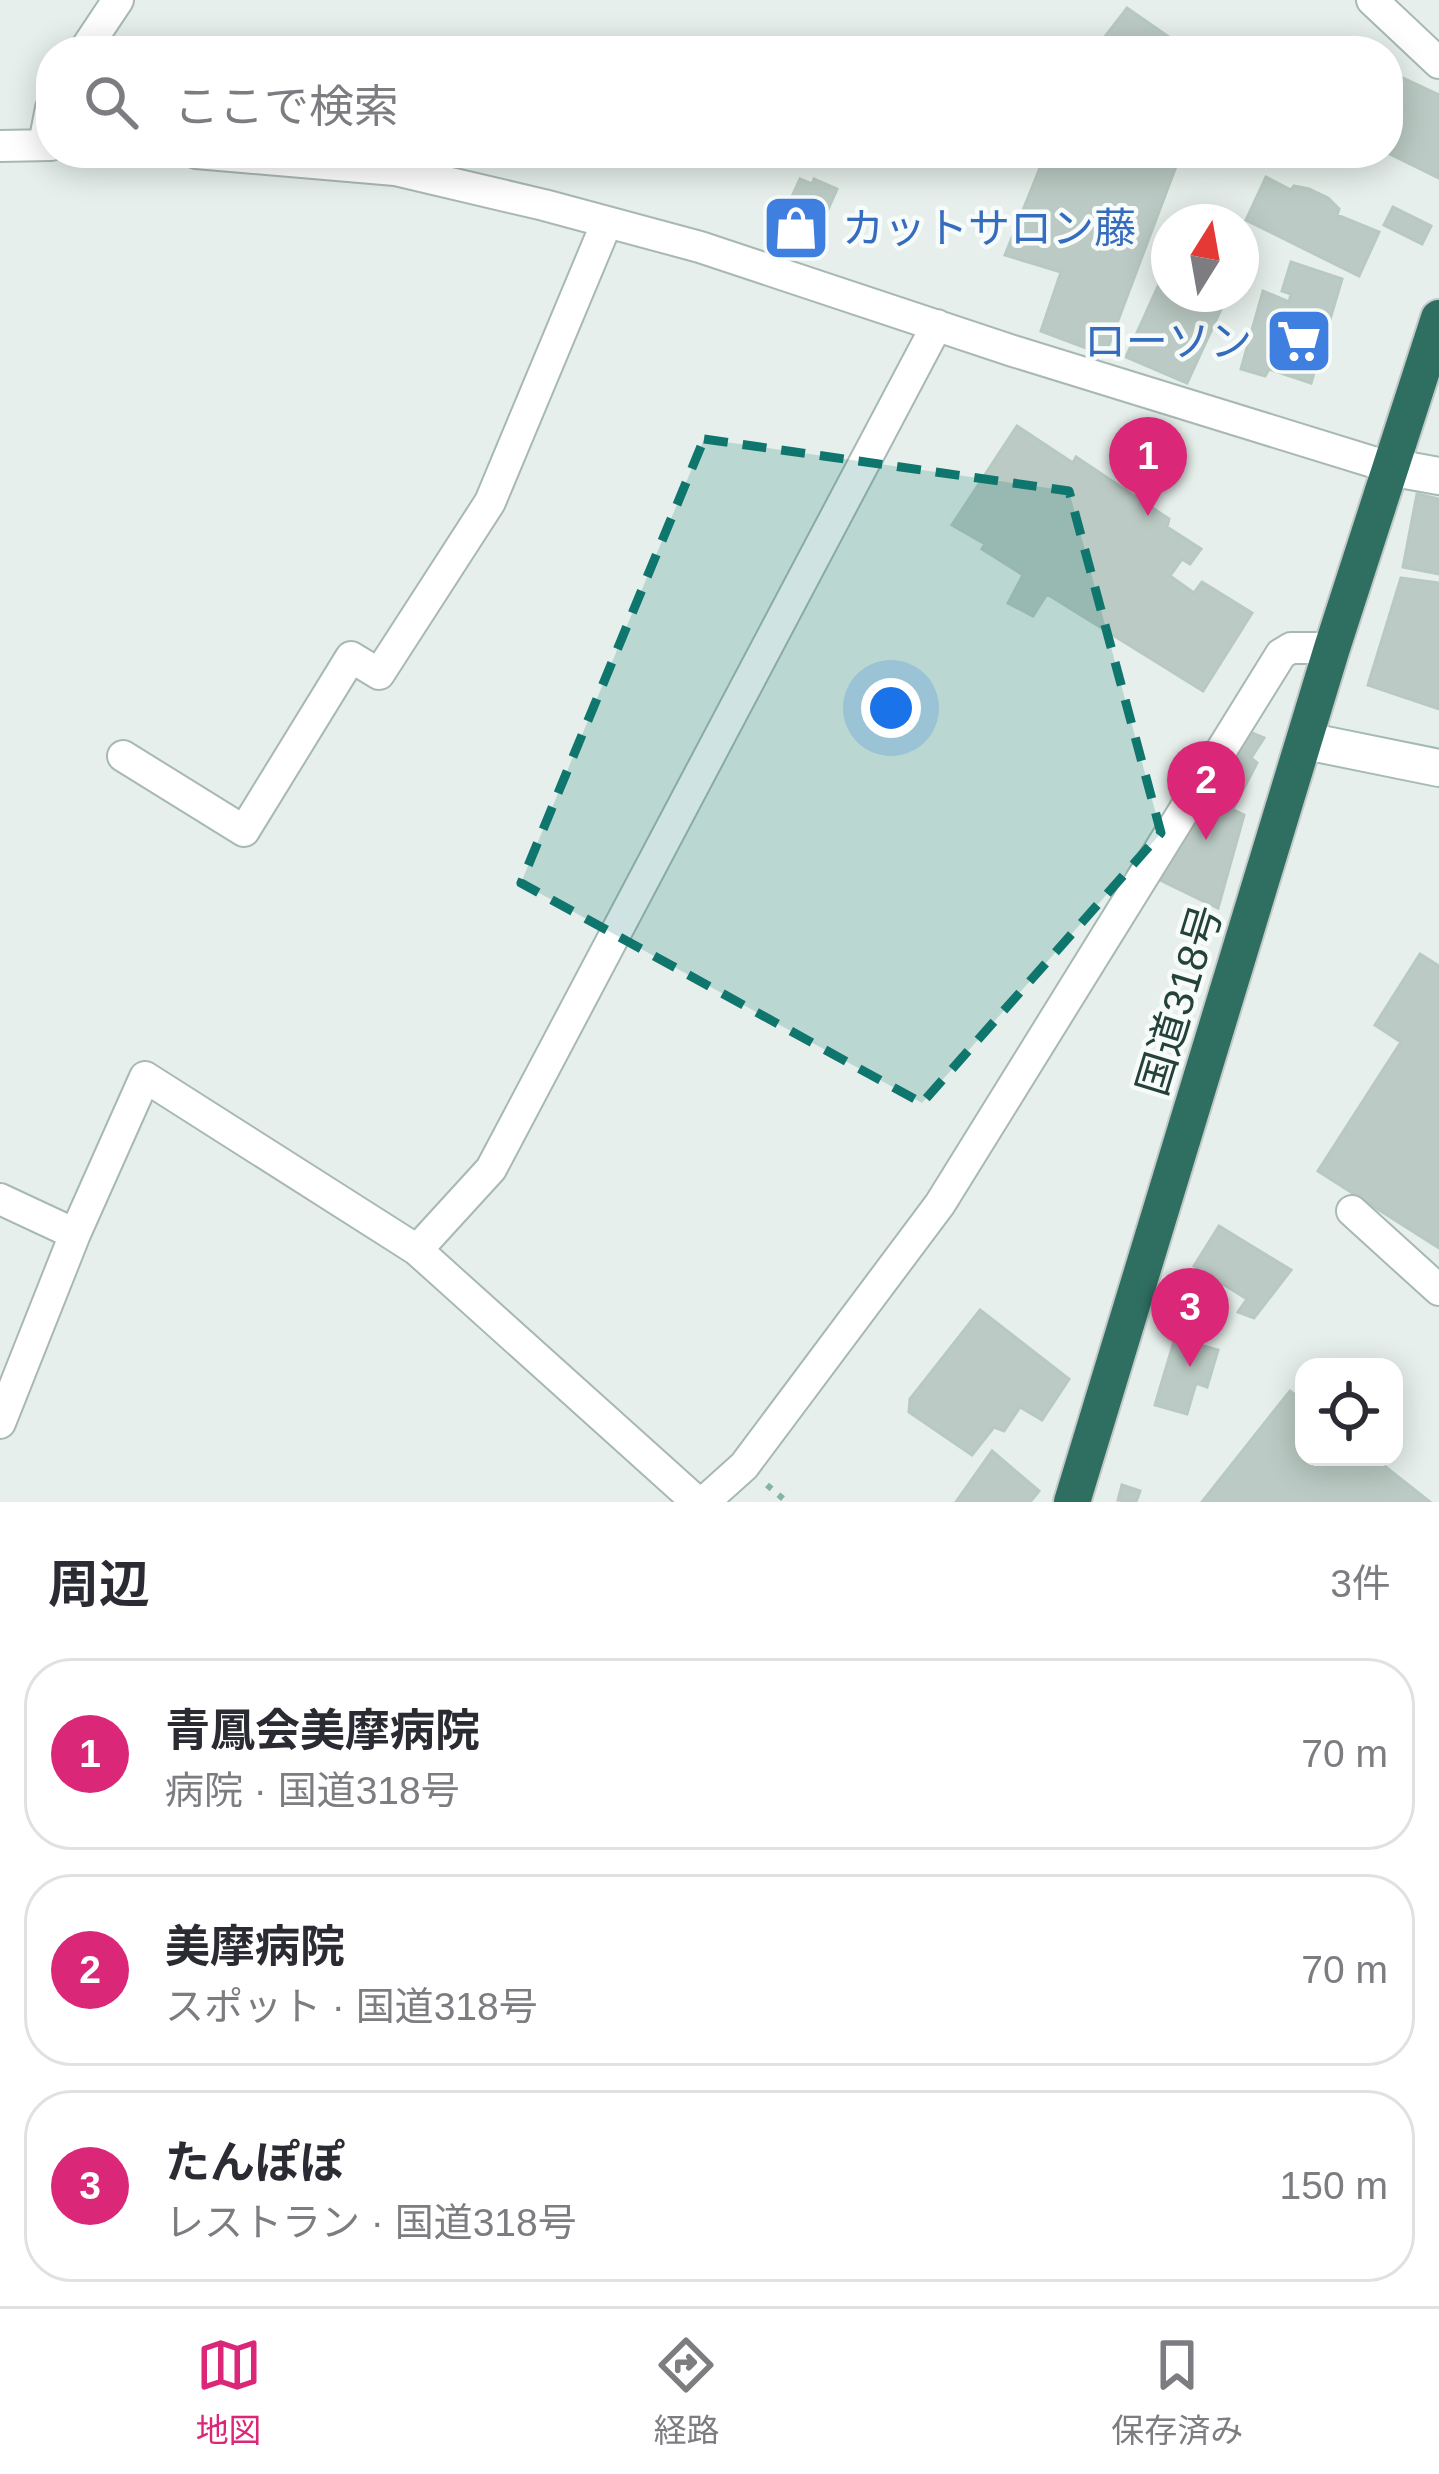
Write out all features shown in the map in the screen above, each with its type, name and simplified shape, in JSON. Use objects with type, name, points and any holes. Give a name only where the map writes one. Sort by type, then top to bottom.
[{"type":"highway","name":"国道318号","points":[[1072,1502],[1332,648],[1439,318]]},
{"type":"street","points":[[94,36],[118,0]]},
{"type":"street","points":[[1372,0],[1439,63]]},
{"type":"street","points":[[0,146],[36,144]]},
{"type":"street","points":[[371,168],[700,247],[1389,467],[1439,476]]},
{"type":"street","points":[[124,756],[244,831],[351,656],[379,674],[457,558],[490,502],[607,222]]},
{"type":"street","points":[[417,1250],[490,1168],[937,326]]},
{"type":"street","points":[[0,1423],[75,1234],[145,1077],[417,1250],[701,1502],[744,1466],[940,1204],[1281,654],[1291,648],[1332,648]]},
{"type":"street","points":[[1306,741],[1439,768]]},
{"type":"street","points":[[0,1198],[75,1234]]},
{"type":"street","points":[[1352,1211],[1439,1290]]},
{"type":"highlighted area","points":[[704,439],[1069,491],[1161,833],[922,1103],[521,883]]},
{"type":"building","points":[[1127,8],[1167,36],[1106,36]]},
{"type":"building","points":[[1403,78],[1439,95],[1439,178],[1403,160]]},
{"type":"building","points":[[1040,168],[1175,168],[1162,204],[1151,204],[1151,233],[1105,355],[1041,331],[1061,272],[1005,255]]},
{"type":"building","points":[[1266,177],[1291,190],[1294,186],[1309,189],[1328,198],[1339,209],[1337,215],[1379,232],[1359,276],[1259,226],[1259,204],[1253,204]]},
{"type":"building","points":[[800,179],[812,184],[814,179],[837,189],[810,250],[775,234]]},
{"type":"building","points":[[1393,207],[1431,226],[1422,244],[1384,225]]},
{"type":"building","points":[[1291,262],[1342,279],[1311,383],[1269,369],[1265,376],[1241,369],[1263,291],[1289,302],[1291,294],[1282,291]]},
{"type":"building","points":[[1151,302],[1151,312],[1220,312],[1187,383],[1126,357]]},
{"type":"building","points":[[1017,426],[1073,463],[1076,457],[1169,519],[1167,527],[1201,549],[1190,564],[1182,559],[1170,576],[1194,593],[1202,582],[1252,613],[1203,691],[1047,594],[1033,616],[1008,603],[1023,575],[952,525]]},
{"type":"building","points":[[1417,494],[1439,499],[1439,574],[1403,567]]},
{"type":"building","points":[[1401,578],[1439,583],[1439,709],[1368,685]]},
{"type":"building","points":[[1245,730],[1264,738],[1251,758],[1257,763],[1233,809],[1205,796]]},
{"type":"building","points":[[1205,796],[1244,815],[1218,908],[1160,880],[1157,866]]},
{"type":"building","points":[[1420,954],[1439,966],[1439,1248],[1318,1171],[1401,1042],[1375,1025]]},
{"type":"building","points":[[1219,1226],[1291,1270],[1254,1318],[1238,1312],[1247,1299],[1194,1266]]},
{"type":"building","points":[[980,1310],[1069,1379],[1042,1420],[1020,1407],[1004,1431],[994,1427],[972,1455],[909,1412],[910,1399]]},
{"type":"building","points":[[1175,1338],[1218,1350],[1207,1387],[1196,1383],[1187,1414],[1155,1405]]},
{"type":"building","points":[[1290,1391],[1295,1395],[1295,1466],[1384,1466],[1430,1502],[1202,1502]]},
{"type":"building","points":[[992,1451],[1039,1491],[1030,1502],[956,1502]]},
{"type":"building","points":[[1122,1485],[1140,1491],[1136,1502],[1118,1500]]},
{"type":"place","name":"カットサロン藤","points":[[796,228]]},
{"type":"place","name":"ローソン","points":[[1299,341]]},
{"type":"place","name":"青鳳会美摩病院","points":[[1148,516]]},
{"type":"place","name":"美摩病院","points":[[1206,840]]},
{"type":"place","name":"たんぽぽ","points":[[1190,1367]]}]
